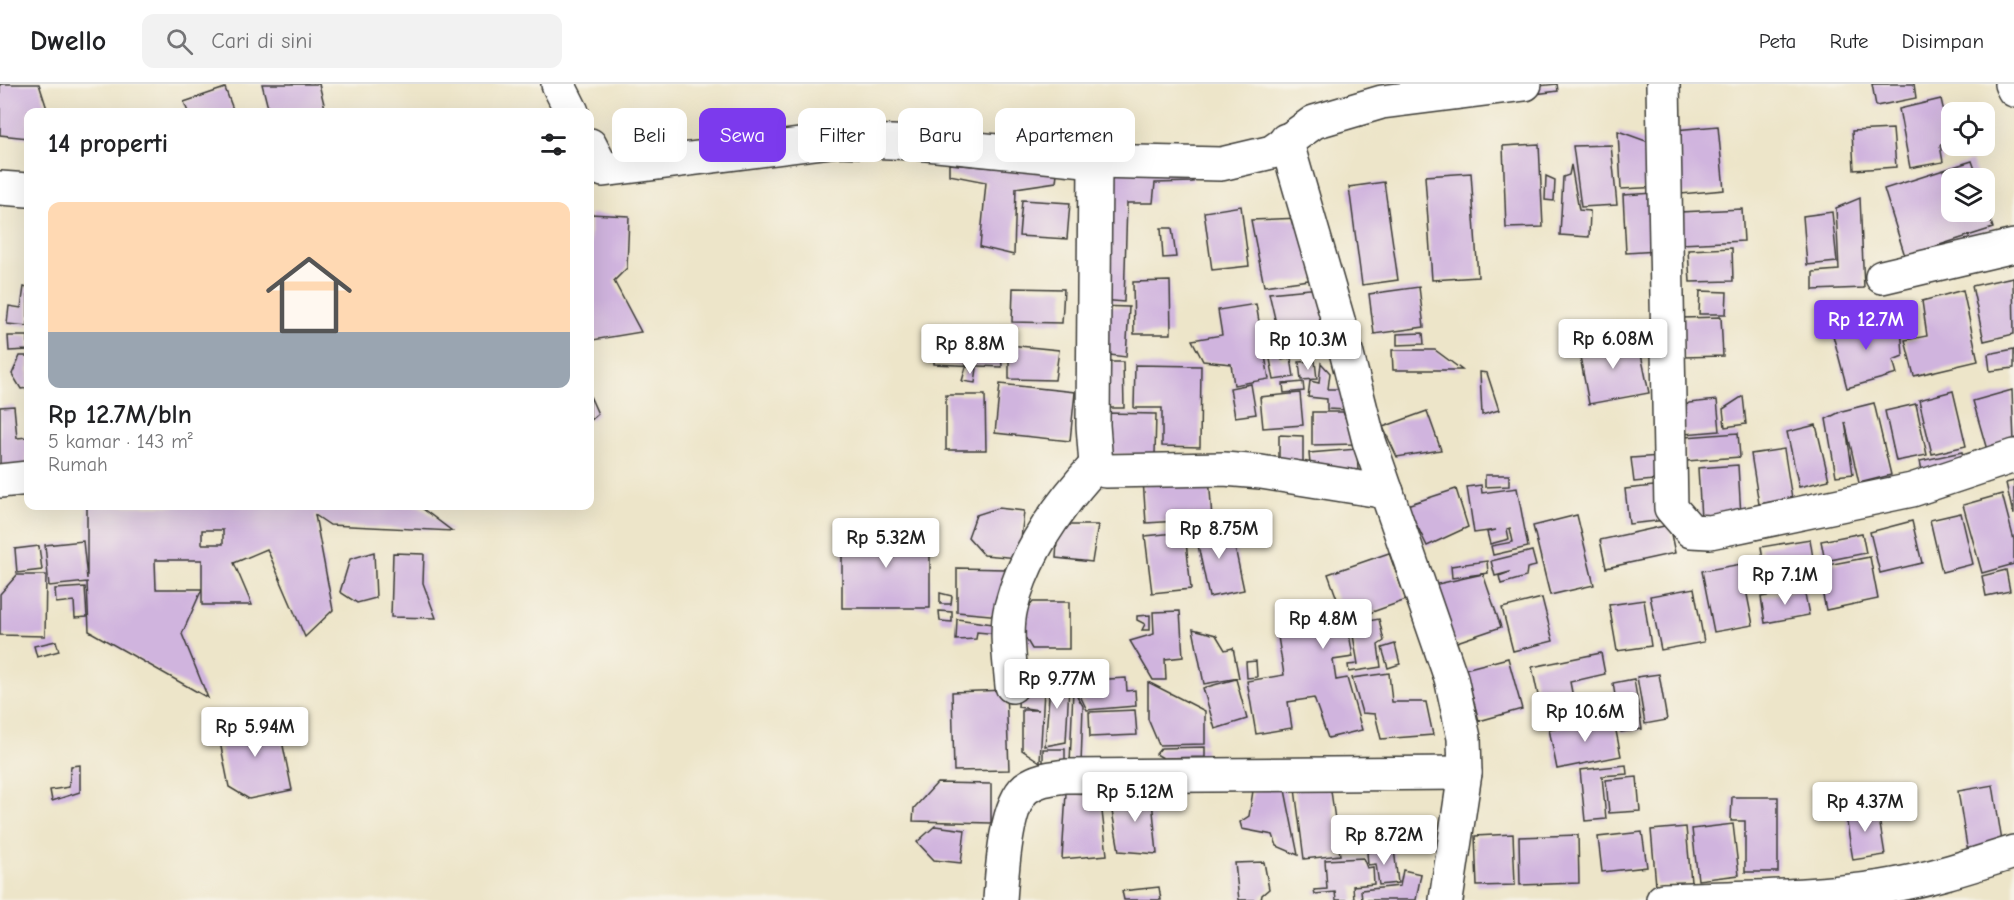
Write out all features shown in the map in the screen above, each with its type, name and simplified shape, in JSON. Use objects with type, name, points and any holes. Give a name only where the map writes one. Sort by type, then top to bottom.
[{"type":"street","points":[[558,84],[570,108]]},
{"type":"street","points":[[1135,162],[1221,164],[1272,152],[1314,122],[1382,102],[1525,84]]},
{"type":"street","points":[[1663,84],[1671,508],[1682,522],[1691,531],[1710,532],[1912,490],[2014,456]]},
{"type":"street","points":[[594,162],[839,140],[917,143],[995,151]]},
{"type":"street","points":[[1286,140],[1338,320],[1369,441],[1451,678],[1464,738],[1465,773],[1446,900]]},
{"type":"street","points":[[1012,686],[1011,609],[1023,575],[1049,523],[1096,465],[1093,425],[1095,162]]},
{"type":"street","points":[[0,188],[24,190]]},
{"type":"street","points":[[1882,277],[2014,246]]},
{"type":"street","points":[[1096,465],[1105,471],[1224,469],[1261,472],[1387,492]]},
{"type":"street","points":[[0,481],[24,478]]},
{"type":"street","points":[[1000,900],[1002,868],[1016,803],[1025,789],[1041,780],[1066,776],[1465,773]]},
{"type":"street","points":[[1663,900],[1810,894],[1881,887],[1951,873],[2014,852]]},
{"type":"building","points":[[0,84],[39,84],[47,108],[24,108],[24,138],[0,135]]},
{"type":"building","points":[[262,84],[319,84],[325,108],[268,108]]},
{"type":"building","points":[[1557,84],[1558,91],[1511,97],[1510,89]]},
{"type":"building","points":[[1872,84],[1914,84],[1916,98],[1876,106]]},
{"type":"building","points":[[225,88],[232,108],[186,108],[184,102]]},
{"type":"building","points":[[1941,99],[1940,145],[1943,162],[1910,168],[1899,109]]},
{"type":"building","points":[[1718,126],[1724,190],[1681,194],[1675,130]]},
{"type":"building","points":[[1893,129],[1896,167],[1854,170],[1852,131]]},
{"type":"building","points":[[1618,131],[1660,146],[1662,187],[1621,189]]},
{"type":"building","points":[[1539,144],[1543,227],[1506,228],[1503,146]]},
{"type":"building","points":[[1611,145],[1617,205],[1581,207],[1573,146]]},
{"type":"building","points":[[1972,161],[1974,168],[1950,168]]},
{"type":"building","points":[[949,164],[1057,173],[1056,182],[1016,188],[1014,255],[980,247],[986,182],[949,175]]},
{"type":"building","points":[[1571,165],[1579,210],[1590,211],[1589,237],[1560,235],[1563,177],[1569,175]]},
{"type":"building","points":[[1102,168],[1192,169],[1193,182],[1155,183],[1153,203],[1127,203],[1124,302],[1102,300]]},
{"type":"building","points":[[1941,171],[1941,222],[1991,222],[1993,228],[1905,256],[1884,189]]},
{"type":"building","points":[[1471,173],[1478,277],[1432,280],[1425,176]]},
{"type":"building","points":[[1546,176],[1555,180],[1554,201],[1545,200]]},
{"type":"building","points":[[1384,182],[1398,280],[1362,285],[1349,187]]},
{"type":"building","points":[[1655,193],[1658,251],[1626,253],[1623,195]]},
{"type":"building","points":[[1860,198],[1864,288],[1813,290],[1813,272],[1839,270],[1836,208]]},
{"type":"building","points":[[1022,200],[1070,203],[1067,239],[1019,236]]},
{"type":"building","points":[[1241,206],[1249,266],[1212,270],[1204,212]]},
{"type":"building","points":[[1742,209],[1744,241],[1681,244],[1680,212]]},
{"type":"building","points":[[1832,212],[1837,262],[1807,265],[1803,216]]},
{"type":"building","points":[[594,214],[629,216],[627,268],[614,281],[641,332],[594,340]]},
{"type":"building","points":[[1301,218],[1316,279],[1264,286],[1251,220]]},
{"type":"building","points":[[1161,228],[1172,228],[1176,257],[1163,258]]},
{"type":"building","points":[[1732,248],[1733,281],[1690,282],[1688,250]]},
{"type":"building","points":[[2013,277],[2014,334],[1984,341],[1972,286]]},
{"type":"building","points":[[1170,281],[1171,334],[1134,334],[1133,282]]},
{"type":"building","points":[[24,287],[24,326],[7,324],[9,306],[21,308]]},
{"type":"building","points":[[1419,287],[1424,327],[1374,334],[1369,294]]},
{"type":"building","points":[[1013,288],[1064,289],[1062,323],[1012,322]]},
{"type":"building","points":[[1320,288],[1326,324],[1278,332],[1269,293]]},
{"type":"building","points":[[1963,290],[1978,361],[1914,376],[1905,340],[1927,336],[1922,301]]},
{"type":"building","points":[[1700,291],[1727,292],[1726,314],[1699,314]]},
{"type":"building","points":[[1256,304],[1269,379],[1234,385],[1231,364],[1203,361],[1192,340],[1222,335],[1218,310]]},
{"type":"building","points":[[1097,306],[1129,307],[1126,357],[1094,353]]},
{"type":"building","points":[[1860,316],[1865,335],[1901,326],[1903,356],[1893,360],[1897,374],[1847,388],[1830,324]]},
{"type":"building","points":[[1721,317],[1723,356],[1683,357],[1682,318]]},
{"type":"building","points":[[1266,326],[1274,326],[1278,341],[1265,340]]},
{"type":"building","points":[[934,330],[1000,341],[1002,367],[934,364]]},
{"type":"building","points":[[1423,333],[1424,344],[1397,345],[1397,334]]},
{"type":"building","points":[[1637,335],[1649,393],[1589,404],[1578,346]]},
{"type":"building","points":[[8,336],[24,336],[24,350],[9,351]]},
{"type":"building","points":[[1009,345],[1059,350],[1055,380],[1009,379]]},
{"type":"building","points":[[1275,347],[1282,360],[1291,358],[1294,377],[1274,380],[1269,354]]},
{"type":"building","points":[[2014,349],[2014,368],[1990,371],[1988,354]]},
{"type":"building","points":[[1392,350],[1435,350],[1462,370],[1393,370]]},
{"type":"building","points":[[20,356],[24,356],[24,389],[21,389],[12,374]]},
{"type":"building","points":[[1315,361],[1317,379],[1301,380],[1299,362]]},
{"type":"building","points":[[1082,362],[1123,362],[1124,408],[1082,408]]},
{"type":"building","points":[[1321,363],[1330,373],[1328,389],[1350,389],[1349,410],[1327,409],[1327,399],[1308,397],[1310,381],[1319,383]]},
{"type":"building","points":[[1135,365],[1201,366],[1200,447],[1162,446],[1162,408],[1134,408]]},
{"type":"building","points":[[966,367],[977,368],[975,383],[962,381]]},
{"type":"building","points":[[1480,372],[1487,373],[1499,410],[1482,415]]},
{"type":"building","points":[[1303,382],[1304,391],[1284,393],[1283,384]]},
{"type":"building","points":[[1000,384],[1075,392],[1070,441],[995,433]]},
{"type":"building","points":[[1251,384],[1256,414],[1235,417],[1230,388]]},
{"type":"building","points":[[2012,390],[2014,443],[1987,450],[1973,401]]},
{"type":"building","points":[[1953,391],[1966,446],[1932,454],[1919,400]]},
{"type":"building","points":[[1300,393],[1303,425],[1263,428],[1260,397]]},
{"type":"building","points":[[946,395],[985,395],[986,450],[946,450]]},
{"type":"building","points":[[1743,396],[1746,424],[1725,427],[1723,409]]},
{"type":"building","points":[[1717,400],[1720,431],[1684,434],[1682,409],[1689,403]]},
{"type":"building","points":[[1874,403],[1891,475],[1859,483],[1845,422],[1853,474],[1836,476],[1826,419],[1842,411]]},
{"type":"building","points":[[1916,404],[1927,455],[1896,461],[1885,411]]},
{"type":"building","points":[[594,405],[598,414],[594,418]]},
{"type":"building","points":[[14,406],[17,438],[24,437],[24,477],[0,479],[0,407]]},
{"type":"building","points":[[1427,411],[1441,450],[1397,457],[1383,427]]},
{"type":"building","points":[[1312,412],[1343,412],[1356,444],[1312,445]]},
{"type":"building","points":[[1105,413],[1156,414],[1155,455],[1104,454]]},
{"type":"building","points":[[1816,425],[1829,480],[1799,487],[1787,432]]},
{"type":"building","points":[[1738,433],[1740,457],[1687,461],[1685,437]]},
{"type":"building","points":[[1279,435],[1303,436],[1303,470],[1279,469]]},
{"type":"building","points":[[1357,449],[1358,471],[1311,475],[1309,453]]},
{"type":"building","points":[[1784,449],[1792,499],[1759,504],[1751,454]]},
{"type":"building","points":[[1962,452],[1966,471],[1924,480],[1920,461]]},
{"type":"building","points":[[1661,456],[1664,479],[1634,482],[1631,458]]},
{"type":"building","points":[[1738,465],[1741,516],[1701,519],[1698,468]]},
{"type":"building","points":[[1209,475],[1212,519],[1146,523],[1143,480]]},
{"type":"building","points":[[1485,475],[1509,475],[1509,486],[1485,487]]},
{"type":"building","points":[[2014,481],[2014,514],[2013,514],[2006,483]]},
{"type":"building","points":[[1481,485],[1482,493],[1517,488],[1528,547],[1493,555],[1491,546],[1513,542],[1510,528],[1507,529],[1509,539],[1490,544],[1487,532],[1496,530],[1474,533],[1467,487]]},
{"type":"building","points":[[1663,485],[1666,520],[1629,524],[1625,489]]},
{"type":"building","points":[[1456,489],[1468,527],[1427,546],[1407,505]]},
{"type":"building","points":[[2002,494],[2014,540],[2014,564],[1982,573],[1963,505]]},
{"type":"building","points":[[998,508],[1024,511],[1019,558],[984,555],[968,537],[976,515]]},
{"type":"building","points":[[87,510],[424,510],[452,531],[330,525],[315,515],[333,610],[305,637],[267,549],[234,563],[252,605],[202,605],[202,589],[182,634],[208,698],[89,631],[87,582],[49,586],[45,545],[83,541],[87,579]],"holes":[[[202,530],[223,530],[223,544],[202,544]],[[155,560],[202,560],[202,589],[156,589]]]},
{"type":"building","points":[[1961,513],[1973,564],[1942,572],[1930,520]]},
{"type":"building","points":[[1577,515],[1594,585],[1550,595],[1533,526]]},
{"type":"building","points":[[1912,521],[1922,563],[1880,573],[1870,532]]},
{"type":"building","points":[[930,522],[930,608],[842,608],[842,528],[873,528],[884,539]]},
{"type":"building","points":[[1230,524],[1244,590],[1209,597],[1195,531]]},
{"type":"building","points":[[1058,525],[1098,525],[1092,562],[1056,558]]},
{"type":"building","points":[[1669,525],[1675,553],[1606,568],[1600,540]]},
{"type":"building","points":[[1185,532],[1191,589],[1152,593],[1145,536]]},
{"type":"building","points":[[1862,533],[1866,553],[1825,561],[1821,541]]},
{"type":"building","points":[[1810,539],[1817,584],[1768,591],[1761,547]]},
{"type":"building","points":[[39,546],[42,570],[17,573],[15,549]]},
{"type":"building","points":[[1532,551],[1536,566],[1527,568],[1526,577],[1501,584],[1499,576],[1510,572],[1495,576],[1491,561]]},
{"type":"building","points":[[374,552],[376,598],[357,603],[340,592],[350,559]]},
{"type":"building","points":[[393,553],[424,554],[423,583],[436,618],[391,617]]},
{"type":"building","points":[[1389,553],[1406,600],[1347,621],[1353,657],[1333,660],[1336,680],[1347,678],[1362,730],[1328,738],[1314,698],[1288,702],[1292,728],[1256,734],[1247,681],[1284,675],[1274,611],[1337,601],[1340,622],[1345,621],[1328,574]]},
{"type":"building","points":[[1870,557],[1878,599],[1826,610],[1817,567]]},
{"type":"building","points":[[1487,561],[1488,573],[1452,578],[1451,566]]},
{"type":"building","points":[[1741,564],[1753,625],[1714,632],[1702,571]]},
{"type":"building","points":[[957,568],[1005,569],[1001,616],[957,612]]},
{"type":"building","points":[[2006,570],[2010,591],[1986,596],[1982,576]]},
{"type":"building","points":[[1483,574],[1501,627],[1454,643],[1433,585]]},
{"type":"building","points":[[17,575],[46,575],[45,636],[0,635],[0,594]]},
{"type":"building","points":[[85,587],[87,617],[75,618],[74,601],[56,603],[55,589]]},
{"type":"building","points":[[1694,588],[1704,642],[1661,650],[1650,596]]},
{"type":"building","points":[[1804,589],[1809,615],[1765,623],[1761,597]]},
{"type":"building","points":[[940,593],[952,596],[951,604],[940,604]]},
{"type":"building","points":[[1542,598],[1553,641],[1513,651],[1502,608]]},
{"type":"building","points":[[1644,600],[1651,646],[1617,651],[1609,605]]},
{"type":"building","points":[[1033,602],[1069,602],[1069,649],[1032,649],[1016,622]]},
{"type":"building","points":[[939,611],[952,612],[952,622],[940,621]]},
{"type":"building","points":[[1180,611],[1183,657],[1165,659],[1166,680],[1153,680],[1130,641],[1154,634],[1153,612]]},
{"type":"building","points":[[1150,615],[1150,630],[1142,630],[1145,624],[1137,620],[1137,616]]},
{"type":"building","points":[[957,619],[999,625],[998,634],[977,632],[976,639],[956,640]]},
{"type":"building","points":[[1379,619],[1384,641],[1378,645],[1381,667],[1349,672],[1348,665],[1358,664],[1351,624]]},
{"type":"building","points":[[1193,629],[1216,635],[1225,650],[1233,648],[1239,678],[1204,684]]},
{"type":"building","points":[[56,641],[59,651],[37,657],[34,646]]},
{"type":"building","points":[[1395,644],[1400,664],[1388,668],[1382,648]]},
{"type":"building","points":[[1601,653],[1605,674],[1570,682],[1576,713],[1543,719],[1532,667]]},
{"type":"building","points":[[1508,658],[1522,709],[1479,721],[1465,669]]},
{"type":"building","points":[[1256,661],[1257,677],[1247,678],[1246,662]]},
{"type":"building","points":[[1058,671],[1069,685],[1066,742],[1045,746],[1051,672]]},
{"type":"building","points":[[1389,673],[1392,702],[1426,702],[1433,735],[1381,739],[1375,714],[1362,713],[1352,678]]},
{"type":"building","points":[[1659,674],[1667,720],[1645,724],[1637,677]]},
{"type":"building","points":[[1126,678],[1127,691],[1135,690],[1136,706],[1087,710],[1073,681]]},
{"type":"building","points":[[1236,679],[1247,719],[1215,729],[1203,688]]},
{"type":"building","points":[[1634,679],[1642,729],[1621,732],[1613,683]]},
{"type":"building","points":[[1148,682],[1205,711],[1205,744],[1159,745],[1148,719]]},
{"type":"building","points":[[1019,688],[1044,690],[1040,762],[1022,750],[1022,710],[1039,710],[1018,707]]},
{"type":"building","points":[[1073,689],[1083,706],[1081,764],[1070,764]]},
{"type":"building","points":[[1006,690],[1009,770],[954,771],[952,692]]},
{"type":"building","points":[[1135,710],[1137,735],[1090,737],[1089,712]]},
{"type":"building","points":[[277,716],[292,790],[249,799],[229,787],[217,727]]},
{"type":"building","points":[[1613,716],[1621,756],[1557,769],[1549,729]]},
{"type":"building","points":[[1205,747],[1205,757],[1163,758],[1156,754],[1161,748]]},
{"type":"building","points":[[1043,749],[1065,749],[1065,764],[1043,764]]},
{"type":"building","points":[[80,765],[80,792],[52,801],[50,790],[69,787],[71,766]]},
{"type":"building","points":[[1626,765],[1627,774],[1602,776],[1606,819],[1585,821],[1580,770]]},
{"type":"building","points":[[1637,777],[1640,811],[1609,813],[1606,780]]},
{"type":"building","points":[[937,783],[991,784],[991,823],[913,821],[914,808]]},
{"type":"building","points":[[1330,784],[1340,855],[1304,859],[1295,789]]},
{"type":"building","points":[[1284,785],[1298,855],[1277,846],[1273,835],[1242,829],[1240,822],[1249,816],[1253,791]]},
{"type":"building","points":[[1993,785],[2003,848],[1968,853],[1958,791]]},
{"type":"building","points":[[1151,789],[1157,854],[1119,851],[1110,800]]},
{"type":"building","points":[[1066,793],[1100,794],[1107,855],[1062,859]]},
{"type":"building","points":[[1732,797],[1778,797],[1778,872],[1745,872],[1745,821],[1731,821]]},
{"type":"building","points":[[1877,806],[1885,855],[1853,860],[1845,811]]},
{"type":"building","points":[[1733,824],[1739,875],[1698,880],[1692,829]]},
{"type":"building","points":[[935,826],[965,830],[961,863],[934,860],[917,842]]},
{"type":"building","points":[[1686,827],[1691,882],[1656,885],[1651,830]]},
{"type":"building","points":[[1642,832],[1647,867],[1602,872],[1598,837]]},
{"type":"building","points":[[1513,834],[1515,885],[1477,886],[1475,836]]},
{"type":"building","points":[[1578,835],[1579,883],[1520,885],[1519,837]]},
{"type":"building","points":[[1394,849],[1398,883],[1379,885],[1376,864],[1368,865],[1367,852]]},
{"type":"building","points":[[1363,858],[1367,868],[1373,867],[1374,884],[1353,886],[1354,900],[1336,900],[1335,892],[1315,894],[1314,890],[1327,889],[1325,860]]},
{"type":"building","points":[[1264,862],[1269,889],[1262,895],[1261,900],[1239,900],[1235,863]]},
{"type":"building","points":[[1403,870],[1421,874],[1416,900],[1362,900],[1361,890],[1400,886]]},
{"type":"building","points":[[1159,887],[1161,900],[1124,900],[1122,891]]}]
